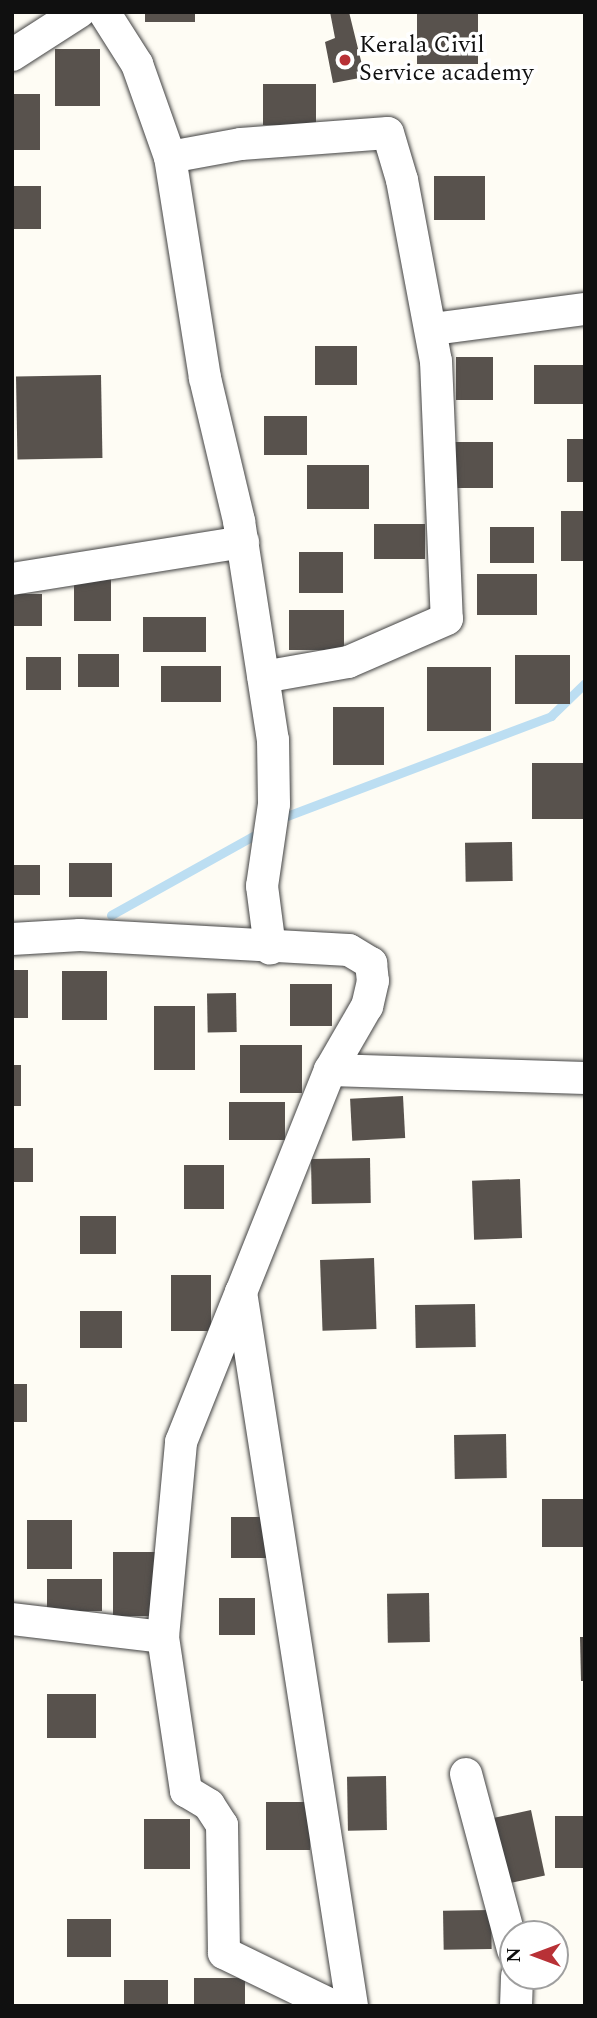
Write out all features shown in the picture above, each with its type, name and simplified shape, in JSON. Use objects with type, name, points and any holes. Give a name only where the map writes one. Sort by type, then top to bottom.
[{"type":"street","points":[[12,55],[79,12]]},
{"type":"street","points":[[104,12],[137,64],[170,158],[205,378],[243,542],[273,740],[274,804],[262,886],[270,948]]},
{"type":"street","points":[[170,158],[241,144],[388,133],[433,329],[447,619],[348,662],[263,677]]},
{"type":"street","points":[[433,329],[585,309]]},
{"type":"street","points":[[12,579],[243,542]]},
{"type":"street","points":[[12,939],[80,935],[270,948],[349,950],[371,963],[367,1006],[330,1070],[181,1442],[163,1637],[186,1791],[209,1805],[222,1825],[224,1953],[333,2006]]},
{"type":"street","points":[[330,1070],[585,1078]]},
{"type":"street","points":[[241,1292],[352,2006]]},
{"type":"street","points":[[12,1619],[163,1637]]},
{"type":"street","points":[[466,1774],[505,1920]]},
{"type":"building","points":[[145,12],[195,12],[195,22],[145,22]]},
{"type":"building","name":"Kerala Civil Service academy","points":[[330,12],[349,12],[365,77],[333,83],[325,42],[335,38]]},
{"type":"building","points":[[417,12],[478,12],[478,64],[417,64]]},
{"type":"building","points":[[55,49],[100,49],[100,106],[55,106]]},
{"type":"building","points":[[263,84],[316,84],[316,125],[263,125]]},
{"type":"building","points":[[12,94],[40,94],[40,150],[12,150]]},
{"type":"building","points":[[434,176],[485,176],[485,220],[434,220]]},
{"type":"building","points":[[12,186],[41,186],[41,229],[12,229]]},
{"type":"building","points":[[315,346],[357,346],[357,385],[315,385]]},
{"type":"building","points":[[456,357],[493,357],[493,400],[456,400]]},
{"type":"building","points":[[534,365],[585,365],[585,404],[534,404]]},
{"type":"building","points":[[101,375],[102,458],[17,459],[16,376]]},
{"type":"building","points":[[264,416],[307,416],[307,455],[264,455]]},
{"type":"building","points":[[567,439],[585,439],[585,482],[567,482]]},
{"type":"building","points":[[452,442],[493,442],[493,488],[452,488]]},
{"type":"building","points":[[307,465],[369,465],[369,509],[307,509]]},
{"type":"building","points":[[561,511],[585,511],[585,561],[561,561]]},
{"type":"building","points":[[374,524],[425,524],[425,559],[374,559]]},
{"type":"building","points":[[490,527],[534,527],[534,563],[490,563]]},
{"type":"building","points":[[299,552],[343,552],[343,593],[299,593]]},
{"type":"building","points":[[477,574],[537,574],[537,615],[477,615]]},
{"type":"building","points":[[74,579],[111,579],[111,621],[74,621]]},
{"type":"building","points":[[12,594],[42,594],[42,626],[12,626]]},
{"type":"building","points":[[289,610],[344,610],[344,650],[289,650]]},
{"type":"building","points":[[143,617],[206,617],[206,652],[143,652]]},
{"type":"building","points":[[78,654],[119,654],[119,687],[78,687]]},
{"type":"building","points":[[515,655],[570,655],[570,704],[515,704]]},
{"type":"building","points":[[26,657],[61,657],[61,690],[26,690]]},
{"type":"building","points":[[161,666],[221,666],[221,702],[161,702]]},
{"type":"building","points":[[427,667],[491,667],[491,731],[427,731]]},
{"type":"building","points":[[333,707],[384,707],[384,765],[333,765]]},
{"type":"building","points":[[532,763],[585,763],[585,819],[532,819]]},
{"type":"building","points":[[512,842],[513,881],[466,882],[465,843]]},
{"type":"building","points":[[69,863],[112,863],[112,897],[69,897]]},
{"type":"building","points":[[12,865],[40,865],[40,895],[12,895]]},
{"type":"building","points":[[12,970],[28,970],[28,1018],[12,1018]]},
{"type":"building","points":[[62,971],[107,971],[107,1020],[62,1020]]},
{"type":"building","points":[[290,984],[332,984],[332,1026],[290,1026]]},
{"type":"building","points":[[236,993],[237,1032],[208,1033],[207,994]]},
{"type":"building","points":[[154,1006],[195,1006],[195,1070],[154,1070]]},
{"type":"building","points":[[240,1045],[302,1045],[302,1093],[240,1093]]},
{"type":"building","points":[[12,1065],[21,1065],[21,1106],[12,1106]]},
{"type":"building","points":[[403,1096],[405,1138],[352,1141],[350,1099]]},
{"type":"building","points":[[229,1102],[285,1102],[285,1140],[229,1140]]},
{"type":"building","points":[[12,1148],[33,1148],[33,1182],[12,1182]]},
{"type":"building","points":[[370,1158],[371,1203],[312,1204],[311,1159]]},
{"type":"building","points":[[184,1165],[224,1165],[224,1209],[184,1209]]},
{"type":"building","points":[[520,1179],[522,1238],[474,1240],[472,1181]]},
{"type":"building","points":[[80,1216],[116,1216],[116,1254],[80,1254]]},
{"type":"building","points":[[374,1258],[376,1329],[323,1331],[320,1260]]},
{"type":"building","points":[[171,1275],[211,1275],[211,1331],[171,1331]]},
{"type":"building","points":[[475,1304],[476,1347],[416,1348],[415,1305]]},
{"type":"building","points":[[80,1311],[122,1311],[122,1348],[80,1348]]},
{"type":"building","points":[[12,1384],[27,1384],[27,1422],[12,1422]]},
{"type":"building","points":[[506,1434],[507,1478],[455,1479],[454,1435]]},
{"type":"building","points":[[542,1499],[585,1499],[585,1547],[542,1547]]},
{"type":"building","points":[[231,1517],[266,1517],[266,1558],[231,1558]]},
{"type":"building","points":[[27,1520],[72,1520],[72,1569],[27,1569]]},
{"type":"building","points":[[113,1552],[157,1552],[157,1616],[113,1616]]},
{"type":"building","points":[[47,1579],[102,1579],[102,1611],[47,1611]]},
{"type":"building","points":[[429,1593],[430,1642],[388,1643],[387,1594]]},
{"type":"building","points":[[219,1598],[255,1598],[255,1635],[219,1635]]},
{"type":"building","points":[[580,1637],[585,1637],[585,1681],[581,1681]]},
{"type":"building","points":[[47,1694],[96,1694],[96,1738],[47,1738]]},
{"type":"building","points":[[386,1776],[387,1830],[348,1831],[347,1777]]},
{"type":"building","points":[[266,1802],[310,1802],[310,1850],[266,1850]]},
{"type":"building","points":[[531,1810],[545,1876],[506,1884],[492,1818]]},
{"type":"building","points":[[555,1816],[585,1816],[585,1868],[555,1868]]},
{"type":"building","points":[[144,1819],[190,1819],[190,1869],[144,1869]]},
{"type":"building","points":[[491,1910],[492,1949],[444,1950],[443,1911]]},
{"type":"building","points":[[67,1919],[111,1919],[111,1957],[67,1957]]},
{"type":"building","points":[[194,1978],[245,1978],[245,2006],[194,2006]]},
{"type":"building","points":[[124,1980],[168,1980],[168,2006],[124,2006]]},
{"type":"waterway","points":[[279,819],[551,716],[585,683]]},
{"type":"waterway","points":[[111,915],[262,831]]},
{"type":"place","name":"Kerala Civil Service academy","points":[[345,60]]}]
